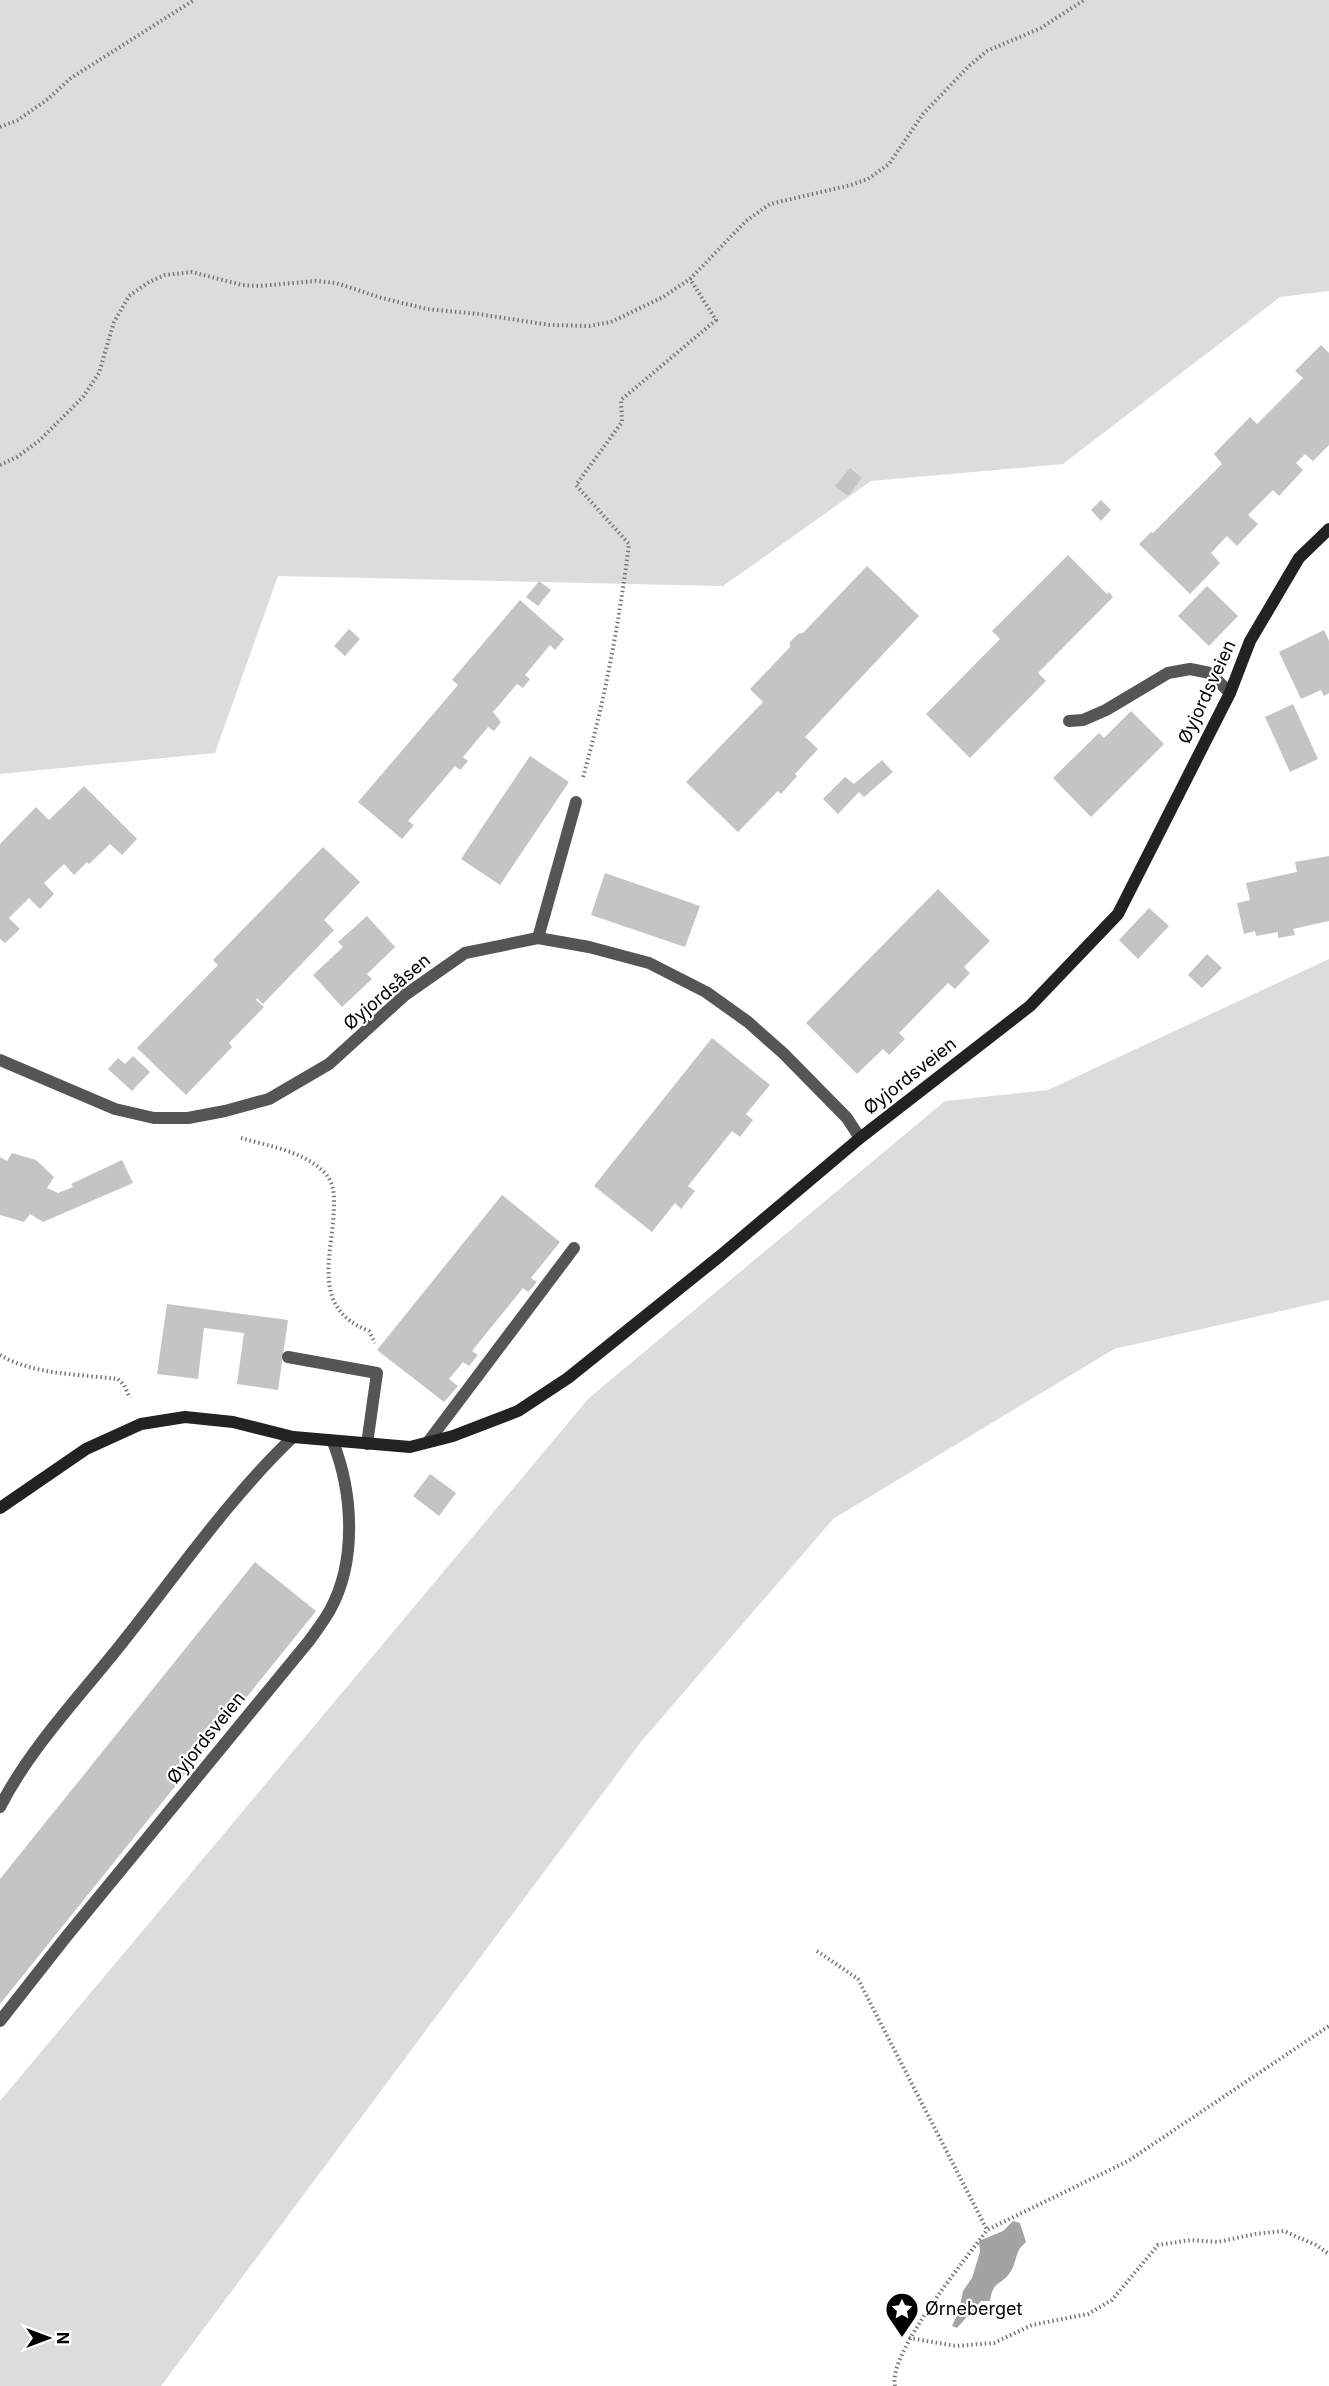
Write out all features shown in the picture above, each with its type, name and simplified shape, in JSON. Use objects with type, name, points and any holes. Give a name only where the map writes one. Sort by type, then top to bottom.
[{"type":"street","name":"Øyjordsveien","points":[[0,1508],[86,1449],[141,1424],[185,1417],[233,1422],[294,1437],[410,1447],[453,1436],[518,1411],[568,1378],[720,1256],[860,1138],[1030,1006],[1118,914],[1230,693],[1250,641],[1299,558],[1329,529]]},
{"type":"street","points":[[1069,722],[1083,720],[1106,710],[1168,673],[1190,669],[1210,673],[1230,693]]},
{"type":"street","points":[[538,938],[576,802]]},
{"type":"street","name":"Øyjordsåsen","points":[[0,1060],[115,1109],[154,1118],[188,1118],[225,1111],[269,1099],[329,1064],[405,995],[465,953],[538,938],[589,947],[649,963],[706,992],[748,1022],[783,1053],[847,1118],[860,1138]]},
{"type":"street","points":[[428,1442],[574,1248]]},
{"type":"street","points":[[288,1357],[377,1373],[367,1444]]},
{"type":"street","points":[[0,1807],[28,1760],[270,1460],[294,1437]]},
{"type":"street","name":"Øyjordsveien","points":[[0,2021],[309,1641],[330,1610],[340,1586],[347,1554],[348,1519],[346,1484],[333,1442]]},
{"type":"path","points":[[0,127],[18,120],[48,99],[71,78],[194,0]]},
{"type":"path","points":[[0,465],[17,457],[40,440],[83,397],[99,373],[114,322],[129,296],[149,282],[165,275],[192,272],[242,285],[259,286],[316,281],[336,283],[382,298],[428,309],[550,325],[589,326],[612,322],[635,312],[690,279],[746,221],[771,204],[868,179],[889,164],[923,114],[969,66],[987,51],[1041,28],[1084,0]]},
{"type":"path","points":[[576,802],[600,714],[620,615],[629,544],[576,485],[621,422],[621,400],[716,320],[690,279]]},
{"type":"path","points":[[236,1137],[293,1153],[308,1160],[324,1172],[332,1182],[334,1221],[328,1262],[329,1283],[339,1311],[354,1325],[369,1331],[375,1340],[377,1373]]},
{"type":"path","points":[[0,1355],[11,1362],[37,1371],[118,1379],[124,1385],[141,1424]]},
{"type":"path","points":[[817,1951],[858,1979],[987,2230]]},
{"type":"path","points":[[895,2386],[893,2378],[909,2338],[987,2230],[1128,2161],[1329,2026]]},
{"type":"path","points":[[909,2338],[956,2346],[994,2343],[1032,2325],[1088,2314],[1112,2300],[1158,2245],[1191,2240],[1218,2242],[1255,2234],[1284,2231],[1316,2245],[1329,2254]]},
{"type":"shaded area","points":[[0,0],[1329,0],[1329,291],[1280,297],[1063,464],[871,481],[723,586],[278,576],[215,753],[0,774]]},
{"type":"shaded area","points":[[1329,959],[1329,1300],[1114,1349],[833,1519],[640,1743],[161,2386],[0,2386],[0,2101],[589,1398],[945,1101],[1048,1090]]},
{"type":"shaded area","points":[[1013,2221],[1020,2223],[1026,2242],[1018,2252],[1011,2271],[993,2289],[990,2301],[981,2301],[957,2328],[952,2326],[959,2311],[963,2291],[972,2278],[980,2252],[979,2241],[1003,2231]]},
{"type":"building","points":[[1321,345],[1329,353],[1329,445],[1313,461],[1305,454],[1296,463],[1303,470],[1279,496],[1273,490],[1248,515],[1258,524],[1237,546],[1227,536],[1211,553],[1220,563],[1190,594],[1139,544],[1222,464],[1214,454],[1250,417],[1257,424],[1303,378],[1295,371]]},
{"type":"building","points":[[850,468],[862,478],[848,496],[835,486]]},
{"type":"building","points":[[1101,500],[1111,510],[1101,521],[1091,510]]},
{"type":"building","points":[[1068,555],[1107,594],[1109,592],[1113,597],[1038,673],[1046,681],[970,758],[926,714],[1000,639],[992,631]]},
{"type":"building","points":[[867,566],[919,616],[805,737],[818,749],[795,774],[797,776],[781,794],[778,791],[738,832],[686,782],[763,702],[750,689],[790,647],[790,642],[798,634],[803,633]]},
{"type":"building","points":[[539,581],[551,590],[538,606],[526,597]]},
{"type":"building","points":[[1207,586],[1238,616],[1209,646],[1178,616]]},
{"type":"building","points":[[520,600],[564,639],[555,650],[550,645],[525,675],[530,679],[523,688],[517,684],[493,712],[501,722],[494,731],[488,727],[463,757],[468,761],[460,770],[455,766],[408,821],[414,825],[402,839],[358,802],[458,685],[452,680]]},
{"type":"building","points":[[349,629],[360,639],[345,656],[334,646]]},
{"type":"building","points":[[1324,630],[1329,641],[1329,693],[1324,696],[1321,690],[1301,699],[1279,652]]},
{"type":"building","points":[[1293,704],[1318,759],[1290,772],[1265,717]]},
{"type":"building","points":[[1131,711],[1164,744],[1091,817],[1053,778],[1099,733],[1104,738]]},
{"type":"building","points":[[530,756],[569,782],[500,885],[461,859]]},
{"type":"building","points":[[882,760],[893,772],[864,797],[859,792],[838,814],[823,799],[845,777],[854,784]]},
{"type":"building","points":[[84,786],[137,839],[122,855],[110,844],[74,875],[64,864],[44,883],[54,894],[40,909],[29,898],[9,918],[20,929],[5,943],[0,939],[0,844],[36,807],[49,820]]},
{"type":"building","points":[[323,847],[360,882],[324,920],[334,930],[263,1004],[257,998],[256,1000],[264,1007],[229,1043],[232,1047],[186,1095],[137,1048],[218,965],[213,960]]},
{"type":"building","points":[[1329,856],[1329,921],[1293,929],[1295,935],[1278,938],[1278,932],[1256,936],[1255,931],[1244,934],[1237,903],[1250,900],[1246,883],[1297,872],[1295,862]]},
{"type":"building","points":[[605,873],[700,906],[685,947],[591,915]]},
{"type":"building","points":[[938,889],[990,941],[964,967],[970,973],[955,989],[948,983],[899,1033],[905,1039],[889,1055],[883,1049],[857,1074],[806,1023]]},
{"type":"building","points":[[1149,908],[1169,926],[1138,959],[1119,940]]},
{"type":"building","points":[[367,916],[395,947],[367,974],[372,979],[342,1007],[313,975],[343,947],[338,942]]},
{"type":"building","points":[[1207,954],[1222,968],[1202,988],[1188,975]]},
{"type":"building","points":[[712,1038],[770,1085],[746,1114],[753,1120],[740,1137],[732,1131],[688,1186],[695,1191],[681,1209],[675,1203],[652,1232],[594,1186]]},
{"type":"building","points":[[133,1056],[150,1072],[132,1091],[108,1069],[118,1058],[125,1064]]},
{"type":"building","points":[[12,1153],[36,1160],[54,1177],[47,1188],[58,1193],[73,1187],[71,1184],[122,1160],[133,1183],[43,1222],[30,1214],[24,1222],[0,1215],[0,1157],[7,1161]]},
{"type":"building","points":[[502,1195],[560,1242],[531,1278],[537,1282],[528,1292],[523,1288],[472,1351],[478,1355],[469,1366],[463,1362],[449,1379],[458,1386],[444,1402],[377,1350]]},
{"type":"building","points":[[167,1304],[288,1320],[278,1390],[237,1384],[244,1333],[204,1328],[198,1379],[157,1374]]},
{"type":"building","points":[[430,1474],[456,1493],[439,1516],[413,1496]]},
{"type":"building","points":[[255,1562],[316,1611],[0,2004],[0,1879]]},
{"type":"place","name":"Ørneberget","points":[[902,2338]]}]
